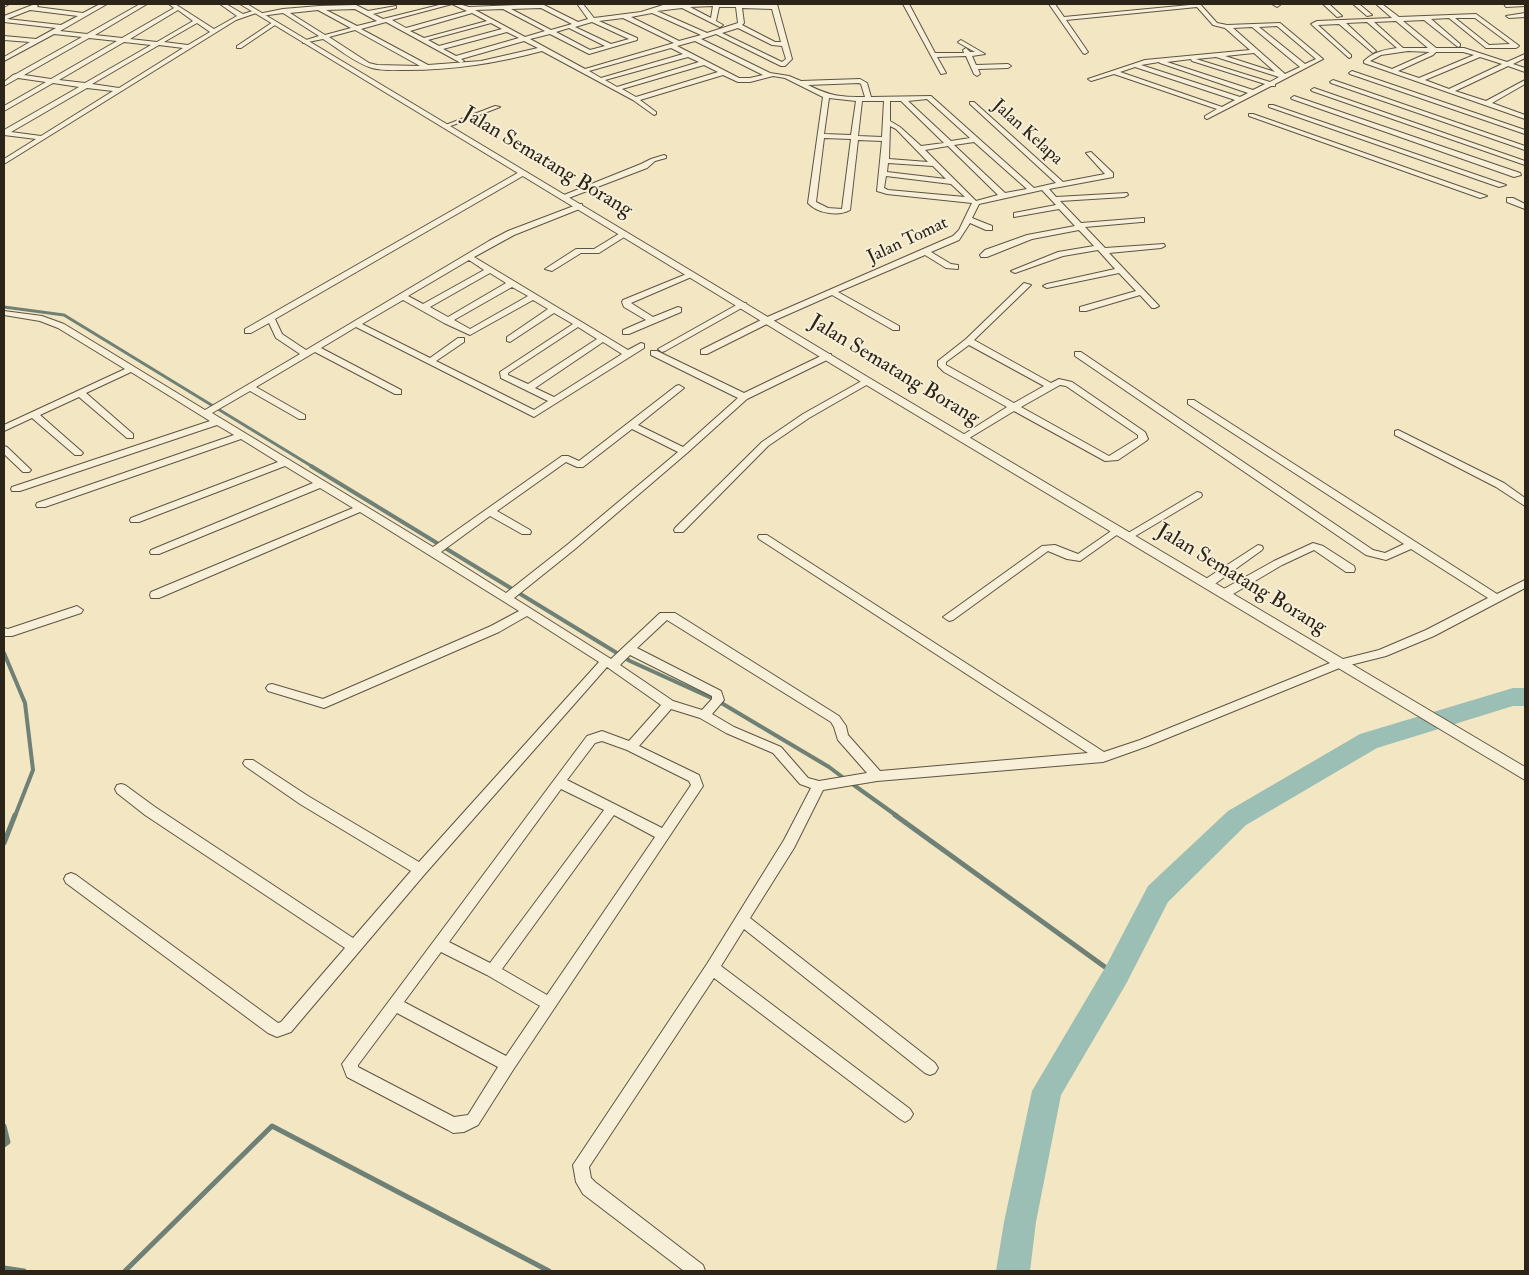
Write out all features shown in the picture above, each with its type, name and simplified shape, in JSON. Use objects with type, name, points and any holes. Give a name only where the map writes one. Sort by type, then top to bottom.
[{"type":"street","points":[[4,19],[40,4]]},
{"type":"street","points":[[6,57],[104,4]]},
{"type":"street","points":[[4,84],[144,4]]},
{"type":"street","points":[[223,4],[241,16]]},
{"type":"street","name":"Jalan Sematang Borang","points":[[242,4],[261,13],[278,15],[308,41],[446,126],[524,173],[570,194],[579,206],[624,234],[1522,772]]},
{"type":"street","points":[[308,41],[449,4]]},
{"type":"street","points":[[455,4],[471,8],[506,30],[635,99],[654,114]]},
{"type":"street","points":[[406,30],[471,8],[493,4]]},
{"type":"street","points":[[471,8],[523,4]]},
{"type":"street","points":[[713,21],[716,4]]},
{"type":"street","points":[[456,58],[592,20],[624,16],[663,7],[748,4],[774,5],[789,60],[783,65]]},
{"type":"street","points":[[906,4],[943,73]]},
{"type":"street","points":[[1052,4],[1085,52]]},
{"type":"street","points":[[1062,19],[1197,4],[1215,24],[1227,26],[1252,24],[1280,25],[1320,58],[1207,117]]},
{"type":"street","points":[[1326,4],[1373,51]]},
{"type":"street","points":[[1356,4],[1400,48]]},
{"type":"street","points":[[1380,4],[1434,50]]},
{"type":"street","points":[[1506,5],[1525,4]]},
{"type":"street","points":[[582,5],[592,20],[635,39]]},
{"type":"street","points":[[686,5],[728,28]]},
{"type":"street","points":[[739,5],[741,23],[739,26]]},
{"type":"street","points":[[4,109],[124,40],[175,6],[214,32]]},
{"type":"street","points":[[369,13],[394,6]]},
{"type":"street","points":[[501,6],[542,6],[610,46]]},
{"type":"street","points":[[501,6],[596,56]]},
{"type":"street","points":[[239,48],[278,15],[319,8],[356,7],[406,30],[469,66]]},
{"type":"street","points":[[29,8],[84,15]]},
{"type":"street","points":[[319,8],[426,67]]},
{"type":"street","points":[[653,10],[706,35]]},
{"type":"street","points":[[4,162],[241,16],[261,13]]},
{"type":"street","points":[[278,15],[323,38],[365,64],[376,67],[469,66],[543,49]]},
{"type":"street","points":[[1509,16],[1525,15]]},
{"type":"street","points":[[624,16],[678,43]]},
{"type":"street","points":[[1350,56],[1314,24],[1340,19],[1451,17],[1480,18],[1516,46],[1488,47],[1451,17]]},
{"type":"street","points":[[1426,18],[1458,45]]},
{"type":"street","points":[[4,19],[61,28]]},
{"type":"street","points":[[4,133],[198,20]]},
{"type":"street","points":[[423,40],[492,21]]},
{"type":"street","points":[[1252,24],[1304,67]]},
{"type":"street","points":[[584,71],[739,26],[770,42],[784,44]]},
{"type":"street","points":[[1227,26],[1284,77]]},
{"type":"street","points":[[439,48],[506,30]]},
{"type":"street","points":[[54,32],[189,47]]},
{"type":"street","points":[[716,32],[783,65]]},
{"type":"street","points":[[649,35],[656,33]]},
{"type":"street","points":[[589,52],[642,37]]},
{"type":"street","points":[[4,38],[36,42]]},
{"type":"street","points":[[695,38],[771,75],[787,77],[826,96],[859,100],[887,100],[925,96],[931,98],[1032,190]]},
{"type":"street","points":[[933,55],[969,55],[982,53],[960,39],[969,55],[975,71],[1008,66]]},
{"type":"street","points":[[670,45],[722,73],[742,80],[771,75],[785,69],[783,65]]},
{"type":"street","points":[[1391,72],[1433,53],[1434,50]]},
{"type":"street","points":[[1525,70],[1464,50],[1386,51],[1366,62],[1525,117]]},
{"type":"street","points":[[1091,79],[1158,61],[1256,51]]},
{"type":"street","points":[[599,80],[687,55]]},
{"type":"street","points":[[1216,55],[1284,77]]},
{"type":"street","points":[[1418,81],[1480,55]]},
{"type":"street","points":[[1449,91],[1525,56]]},
{"type":"street","points":[[1188,58],[1273,84]]},
{"type":"street","points":[[602,60],[609,64]]},
{"type":"street","points":[[1158,61],[1255,93]]},
{"type":"street","points":[[616,89],[704,63]]},
{"type":"street","points":[[350,67],[365,64]]},
{"type":"street","points":[[1134,66],[1241,100]]},
{"type":"street","points":[[1114,72],[1223,109]]},
{"type":"street","points":[[635,99],[722,73]]},
{"type":"street","points":[[1352,73],[1523,130]]},
{"type":"street","points":[[4,75],[119,90]]},
{"type":"street","points":[[1293,129],[1410,78]]},
{"type":"street","points":[[798,84],[860,81],[864,83],[869,100]]},
{"type":"street","points":[[1333,82],[1525,148]]},
{"type":"street","points":[[1486,104],[1525,82]]},
{"type":"street","points":[[1314,90],[1525,163]]},
{"type":"street","points":[[826,96],[812,203],[818,207],[841,212],[846,210],[859,100]]},
{"type":"street","points":[[1294,98],[1517,174]]},
{"type":"street","points":[[903,99],[1002,196]]},
{"type":"street","points":[[887,100],[885,160],[880,188],[887,192],[974,202],[1110,175],[1089,153]]},
{"type":"street","name":"Jalan Kelapa","points":[[973,104],[1061,184]]},
{"type":"street","points":[[1271,106],[1502,185]]},
{"type":"street","points":[[446,126],[497,107]]},
{"type":"street","points":[[1517,114],[1525,110]]},
{"type":"street","points":[[1251,115],[1483,196]]},
{"type":"street","points":[[887,122],[894,125],[974,202]]},
{"type":"street","points":[[1432,178],[1523,130]]},
{"type":"street","points":[[4,133],[42,138]]},
{"type":"street","points":[[822,136],[885,139]]},
{"type":"street","points":[[918,149],[977,139]]},
{"type":"street","points":[[570,194],[664,157]]},
{"type":"street","points":[[885,160],[934,164]]},
{"type":"street","points":[[248,331],[524,173]]},
{"type":"street","points":[[883,174],[953,182]]},
{"type":"street","points":[[1044,188],[1155,306]]},
{"type":"street","points":[[1017,215],[1058,202],[1124,195]]},
{"type":"street","points":[[1510,200],[1525,207]]},
{"type":"street","name":"Jalan Tomat","points":[[704,352],[769,320],[956,238],[968,219],[974,202]]},
{"type":"street","points":[[16,489],[211,415],[220,406],[402,296],[511,233],[579,206]]},
{"type":"street","points":[[968,219],[990,228]]},
{"type":"street","points":[[984,255],[1030,237],[1079,226],[1141,220]]},
{"type":"street","points":[[549,269],[580,251],[596,250],[624,234]]},
{"type":"street","points":[[1015,271],[1061,254],[1100,249],[1162,246]]},
{"type":"street","points":[[926,252],[949,266],[955,267]]},
{"type":"street","points":[[469,257],[628,354]]},
{"type":"street","points":[[424,307],[490,270]]},
{"type":"street","points":[[1047,286],[1120,270]]},
{"type":"street","points":[[652,320],[627,305],[626,302],[692,274]]},
{"type":"street","points":[[447,320],[512,283]]},
{"type":"street","points":[[963,438],[1014,407],[1050,386],[1059,382],[1069,384],[1142,434],[1143,439],[1115,458],[1108,459],[1014,407],[942,366],[942,361],[969,341],[1028,286]]},
{"type":"street","points":[[832,292],[896,328]]},
{"type":"street","points":[[1083,309],[1141,292]]},
{"type":"street","points":[[402,296],[472,332],[534,296]]},
{"type":"street","points":[[743,306],[658,351],[744,397]]},
{"type":"street","points":[[510,339],[554,309]]},
{"type":"street","points":[[626,332],[678,310]]},
{"type":"street","points":[[4,313],[42,319],[61,326],[211,415],[320,484],[514,593],[528,611],[618,657],[716,693],[718,697],[710,708]]},
{"type":"street","points":[[270,319],[276,325],[276,334],[301,349],[306,355]]},
{"type":"street","points":[[356,324],[534,414],[641,346]]},
{"type":"street","points":[[555,401],[504,376],[504,372],[578,324]]},
{"type":"street","points":[[528,388],[602,339]]},
{"type":"street","points":[[431,361],[461,340]]},
{"type":"street","points":[[969,341],[1050,386]]},
{"type":"street","points":[[316,348],[398,392]]},
{"type":"street","points":[[1078,354],[1370,553],[1386,557],[1410,545]]},
{"type":"street","points":[[514,593],[684,451],[744,397],[828,356]]},
{"type":"street","points":[[4,428],[131,369]]},
{"type":"street","points":[[678,530],[765,444],[806,416],[867,381]]},
{"type":"street","points":[[250,388],[302,417]]},
{"type":"street","points":[[437,550],[565,458],[580,465],[679,388]]},
{"type":"street","points":[[80,393],[130,436]]},
{"type":"street","points":[[1190,402],[1410,545],[1497,599]]},
{"type":"street","points":[[34,414],[78,453]]},
{"type":"street","points":[[631,425],[684,451]]},
{"type":"street","points":[[1398,433],[1500,485],[1525,504]]},
{"type":"street","points":[[41,505],[242,436]]},
{"type":"street","points":[[4,449],[26,470]]},
{"type":"street","points":[[135,520],[285,463]]},
{"type":"street","points":[[155,552],[320,484]]},
{"type":"street","points":[[1128,536],[1197,495]]},
{"type":"street","points":[[155,595],[361,508]]},
{"type":"street","points":[[490,512],[526,532]]},
{"type":"street","points":[[949,617],[1046,548],[1055,548],[1072,557],[1080,558],[1117,530]]},
{"type":"street","points":[[763,537],[1103,756]]},
{"type":"street","points":[[1224,594],[1278,563],[1313,546],[1350,569]]},
{"type":"street","points":[[1208,584],[1258,548]]},
{"type":"street","points":[[618,657],[669,704],[710,708],[730,730],[777,750],[804,781],[819,786],[877,776],[1103,756],[1144,743],[1339,664],[1382,652],[1430,633],[1525,584]]},
{"type":"street","points":[[4,632],[8,633],[77,610]]},
{"type":"street","points":[[272,688],[324,704],[495,629],[528,611]]},
{"type":"street","points":[[71,879],[277,1030],[286,1027],[420,869],[618,657],[664,616],[671,616],[836,719],[840,726],[842,737],[877,776]]},
{"type":"street","points":[[631,747],[669,704]]},
{"type":"street","points":[[597,736],[607,737],[631,747],[695,778],[697,786],[508,1065],[473,1120],[464,1124],[453,1125],[352,1072],[350,1064],[591,739],[597,736]]},
{"type":"street","points":[[249,763],[304,800],[420,869]]},
{"type":"street","points":[[560,782],[664,835]]},
{"type":"street","points":[[698,1271],[589,1188],[584,1182],[581,1165],[712,968],[789,844],[819,786]]},
{"type":"street","points":[[121,789],[150,811],[353,946]]},
{"type":"street","points":[[492,971],[612,808]]},
{"type":"street","points":[[742,920],[930,1068]]},
{"type":"street","points":[[439,944],[492,971],[549,1004]]},
{"type":"street","points":[[712,968],[905,1114]]},
{"type":"street","points":[[394,1004],[508,1065]]},
{"type":"waterway","points":[[4,307],[64,315],[313,467]]},
{"type":"waterway","points":[[311,466],[630,661],[718,701],[829,767],[845,779]]},
{"type":"waterway","points":[[4,653],[25,703],[33,770],[15,816]]},
{"type":"waterway","points":[[1013,1271],[1020,1222],[1047,1091],[1116,975],[1158,894],[1237,818],[1369,741],[1513,697],[1525,697]]},
{"type":"waterway","points":[[851,783],[897,816]]},
{"type":"waterway","points":[[4,843],[15,815]]},
{"type":"waterway","points":[[895,815],[1116,975]]},
{"type":"waterway","points":[[4,1126],[8,1142],[4,1145]]},
{"type":"waterway","points":[[125,1271],[272,1126],[549,1271]]},
{"type":"waterway","points":[[4,1268],[24,1271]]}]
